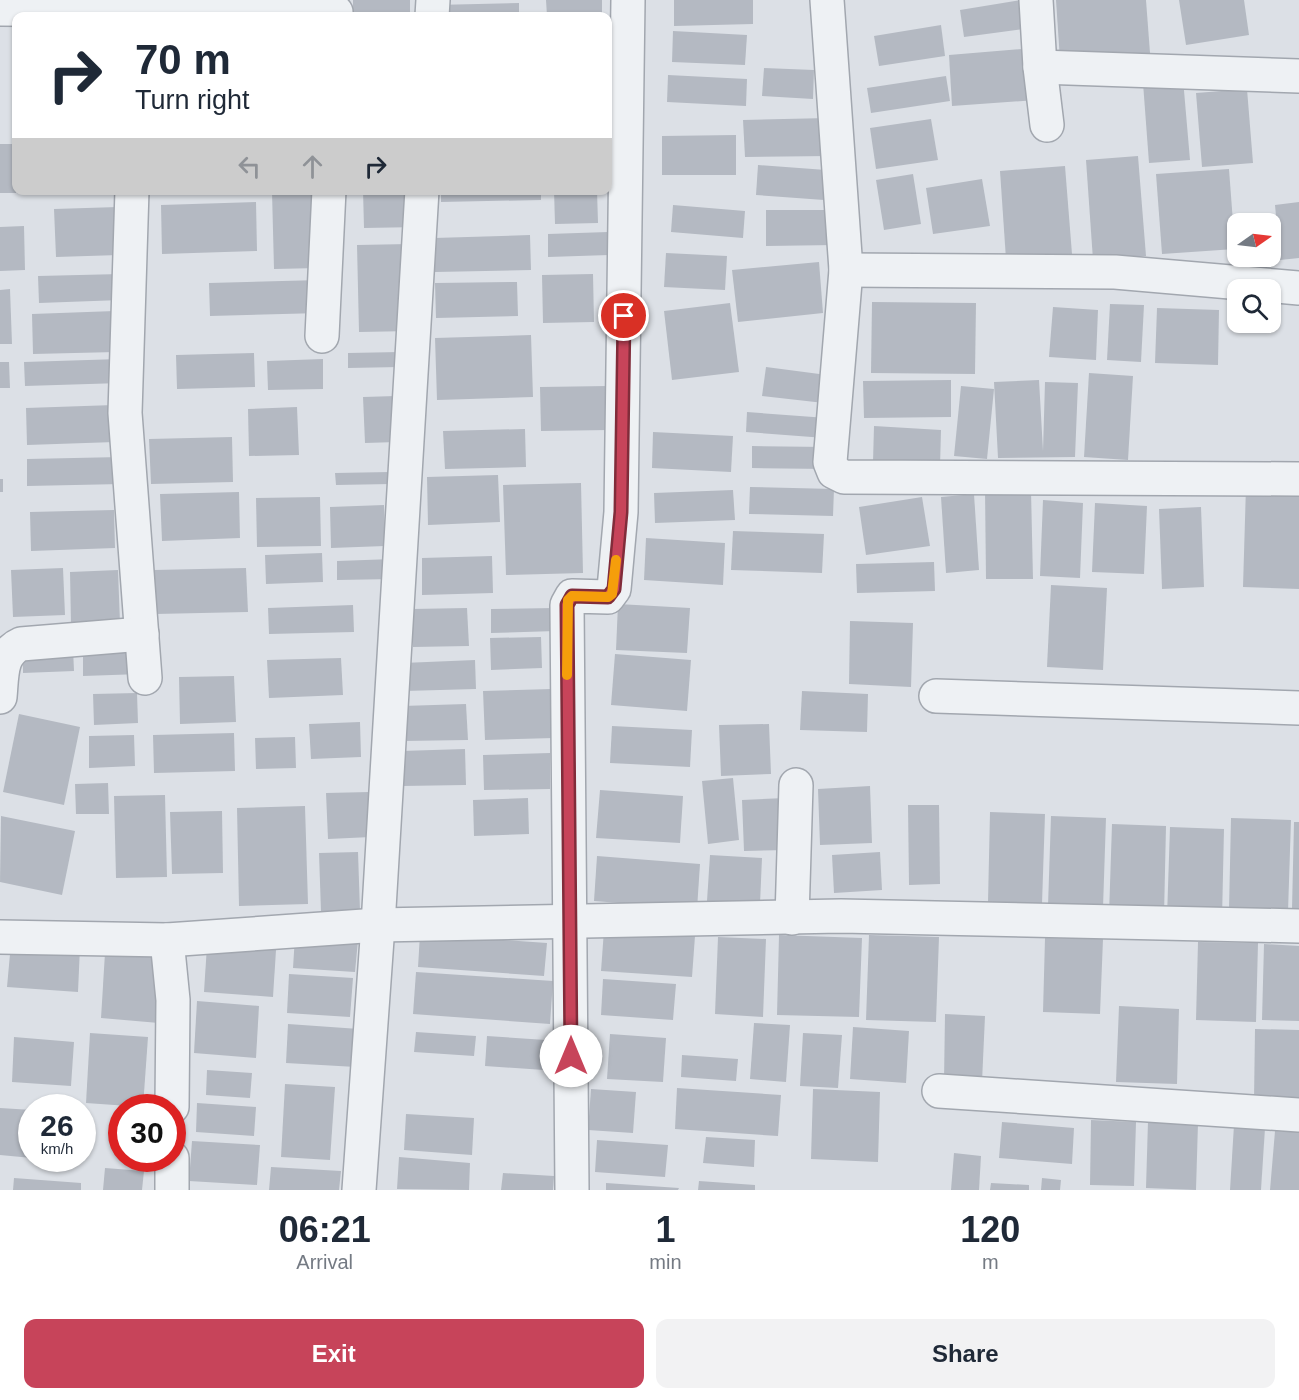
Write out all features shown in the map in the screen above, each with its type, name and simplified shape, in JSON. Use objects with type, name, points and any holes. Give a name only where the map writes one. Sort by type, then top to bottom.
[{"type":"street","points":[[572,1190],[567,605],[572,596],[608,597],[612,594],[621,512],[628,0]]},
{"type":"street","points":[[827,0],[846,270],[830,462],[834,472],[844,477],[1299,479]]},
{"type":"street","points":[[1036,0],[1040,67],[1047,125]]},
{"type":"street","points":[[0,9],[337,9]]},
{"type":"street","points":[[1040,67],[1299,76]]},
{"type":"street","points":[[132,195],[125,413],[145,678]]},
{"type":"street","points":[[322,336],[329,195]]},
{"type":"street","points":[[359,1190],[378,925],[422,195]]},
{"type":"street","points":[[846,270],[1115,272],[1299,288]]},
{"type":"street","points":[[0,697],[6,655],[11,648],[21,644],[142,634]]},
{"type":"street","points":[[936,696],[1299,708]]},
{"type":"street","points":[[792,918],[796,785]]},
{"type":"street","points":[[0,937],[167,940],[378,925],[792,918],[1299,926]]},
{"type":"street","points":[[167,940],[173,1000],[172,1094]]},
{"type":"street","points":[[939,1091],[1299,1115]]},
{"type":"street","points":[[172,1172],[172,1190]]},
{"type":"building","points":[[353,0],[410,0],[410,12],[353,12]]},
{"type":"building","points":[[546,0],[602,0],[602,12],[547,12]]},
{"type":"building","points":[[674,0],[753,0],[753,24],[674,26]]},
{"type":"building","points":[[1021,0],[1032,28],[964,37],[960,10]]},
{"type":"building","points":[[1056,0],[1146,0],[1150,53],[1060,60]]},
{"type":"building","points":[[1179,0],[1244,0],[1249,35],[1186,45]]},
{"type":"building","points":[[519,3],[519,12],[435,12],[435,5]]},
{"type":"building","points":[[941,25],[945,56],[879,66],[874,36]]},
{"type":"building","points":[[673,31],[747,35],[745,65],[672,62]]},
{"type":"building","points":[[1034,48],[1037,100],[952,106],[949,55]]},
{"type":"building","points":[[764,68],[814,70],[813,99],[762,96]]},
{"type":"building","points":[[668,75],[747,79],[746,106],[667,102]]},
{"type":"building","points":[[946,76],[950,101],[871,113],[867,88]]},
{"type":"building","points":[[1183,79],[1190,160],[1149,163],[1143,83]]},
{"type":"building","points":[[1247,89],[1253,163],[1202,167],[1196,93]]},
{"type":"building","points":[[612,118],[616,118],[617,148],[612,148]]},
{"type":"building","points":[[828,118],[829,156],[745,157],[743,120]]},
{"type":"building","points":[[931,119],[938,160],[876,169],[870,128]]},
{"type":"building","points":[[736,135],[736,175],[662,175],[662,136]]},
{"type":"building","points":[[0,144],[12,144],[12,193],[0,193]]},
{"type":"building","points":[[1138,156],[1146,256],[1093,260],[1086,160]]},
{"type":"building","points":[[758,165],[826,170],[824,200],[756,195]]},
{"type":"building","points":[[1065,166],[1072,254],[1006,259],[1000,171]]},
{"type":"building","points":[[1229,169],[1232,213],[1227,213],[1227,250],[1162,254],[1156,174]]},
{"type":"building","points":[[913,174],[921,224],[884,230],[876,180]]},
{"type":"building","points":[[982,179],[990,226],[933,234],[926,188]]},
{"type":"building","points":[[272,195],[325,195],[319,268],[274,269]]},
{"type":"building","points":[[363,195],[418,195],[419,227],[364,228]]},
{"type":"building","points":[[441,195],[541,195],[541,200],[441,202]]},
{"type":"building","points":[[554,195],[597,195],[598,223],[555,224]]},
{"type":"building","points":[[256,202],[257,251],[162,254],[161,205]]},
{"type":"building","points":[[1299,202],[1299,258],[1281,260],[1281,213],[1276,213],[1275,205]]},
{"type":"building","points":[[673,205],[745,211],[743,238],[671,232]]},
{"type":"building","points":[[118,207],[119,255],[56,257],[54,209]]},
{"type":"building","points":[[766,210],[835,210],[835,245],[766,246]]},
{"type":"building","points":[[24,226],[25,270],[0,271],[0,227]]},
{"type":"building","points":[[608,232],[609,255],[548,257],[548,234]]},
{"type":"building","points":[[530,235],[531,270],[435,272],[434,238]]},
{"type":"building","points":[[409,244],[412,331],[359,332],[357,245]]},
{"type":"building","points":[[666,253],[727,256],[725,290],[664,287]]},
{"type":"building","points":[[819,262],[823,313],[738,322],[732,270]]},
{"type":"building","points":[[121,274],[121,300],[39,303],[38,276]]},
{"type":"building","points":[[593,274],[594,322],[543,323],[542,275]]},
{"type":"building","points":[[320,280],[321,313],[210,316],[209,283]]},
{"type":"building","points":[[517,282],[518,316],[436,318],[435,283]]},
{"type":"building","points":[[10,289],[12,344],[0,344],[0,290]]},
{"type":"building","points":[[872,302],[976,303],[975,374],[871,373]]},
{"type":"building","points":[[730,303],[739,372],[672,380],[664,311]]},
{"type":"building","points":[[1110,304],[1144,305],[1141,362],[1107,360]]},
{"type":"building","points":[[1053,307],[1098,310],[1096,360],[1049,357]]},
{"type":"building","points":[[1157,308],[1219,310],[1218,365],[1155,363]]},
{"type":"building","points":[[115,311],[116,352],[33,354],[32,314]]},
{"type":"building","points":[[531,335],[533,397],[437,400],[435,338]]},
{"type":"building","points":[[400,352],[400,367],[348,368],[348,353]]},
{"type":"building","points":[[254,353],[255,387],[177,389],[176,355]]},
{"type":"building","points":[[120,359],[121,383],[25,386],[24,362]]},
{"type":"building","points":[[323,359],[323,389],[268,390],[267,361]]},
{"type":"building","points":[[0,362],[9,362],[10,388],[0,388]]},
{"type":"building","points":[[766,367],[827,375],[824,403],[762,396]]},
{"type":"building","points":[[1089,373],[1133,376],[1128,460],[1084,457]]},
{"type":"building","points":[[951,380],[951,417],[864,418],[863,381]]},
{"type":"building","points":[[1039,380],[1043,451],[1045,382],[1078,383],[1075,457],[998,458],[994,382]]},
{"type":"building","points":[[608,386],[609,430],[541,431],[540,387]]},
{"type":"building","points":[[961,386],[994,389],[987,459],[954,456]]},
{"type":"building","points":[[396,396],[397,442],[365,443],[363,397]]},
{"type":"building","points":[[114,405],[115,442],[27,445],[26,408]]},
{"type":"building","points":[[297,407],[299,455],[249,456],[248,409]]},
{"type":"building","points":[[747,412],[827,418],[825,438],[746,432]]},
{"type":"building","points":[[874,426],[941,430],[940,467],[873,462]]},
{"type":"building","points":[[525,429],[526,467],[445,469],[443,431]]},
{"type":"building","points":[[653,432],[733,436],[731,472],[652,468]]},
{"type":"building","points":[[232,437],[233,482],[151,484],[149,439]]},
{"type":"building","points":[[752,446],[827,447],[827,469],[752,468]]},
{"type":"building","points":[[121,457],[122,484],[27,486],[27,459]]},
{"type":"building","points":[[390,472],[391,484],[336,485],[335,473]]},
{"type":"building","points":[[498,475],[500,522],[428,525],[427,477]]},
{"type":"building","points":[[0,479],[3,479],[3,492],[0,492]]},
{"type":"building","points":[[581,483],[583,573],[506,575],[503,485]]},
{"type":"building","points":[[1246,486],[1299,487],[1299,589],[1243,587]]},
{"type":"building","points":[[750,487],[834,489],[833,516],[749,514]]},
{"type":"building","points":[[733,490],[735,520],[655,523],[654,493]]},
{"type":"building","points":[[985,490],[1031,490],[1033,579],[986,579]]},
{"type":"building","points":[[239,492],[240,538],[162,541],[160,494]]},
{"type":"building","points":[[974,494],[979,570],[946,573],[941,497]]},
{"type":"building","points":[[320,497],[321,546],[257,547],[256,498]]},
{"type":"building","points":[[922,497],[930,546],[866,555],[859,507]]},
{"type":"building","points":[[1043,500],[1083,503],[1080,578],[1040,576]]},
{"type":"building","points":[[1095,503],[1147,506],[1144,574],[1092,572]]},
{"type":"building","points":[[384,505],[385,546],[331,548],[330,507]]},
{"type":"building","points":[[1201,507],[1204,587],[1162,589],[1159,509]]},
{"type":"building","points":[[114,510],[115,548],[31,551],[30,512]]},
{"type":"building","points":[[733,531],[824,534],[822,573],[731,570]]},
{"type":"building","points":[[646,538],[725,543],[723,585],[644,580]]},
{"type":"building","points":[[322,553],[323,582],[266,584],[265,555]]},
{"type":"building","points":[[492,556],[493,593],[422,595],[422,558]]},
{"type":"building","points":[[393,559],[394,579],[337,580],[337,561]]},
{"type":"building","points":[[934,562],[935,591],[857,593],[856,564]]},
{"type":"building","points":[[63,568],[65,615],[13,617],[11,570]]},
{"type":"building","points":[[246,568],[248,612],[155,614],[154,570]]},
{"type":"building","points":[[118,570],[120,623],[71,625],[70,572]]},
{"type":"building","points":[[1051,585],[1107,588],[1103,670],[1047,667]]},
{"type":"building","points":[[618,604],[690,608],[687,653],[616,650]]},
{"type":"building","points":[[353,605],[354,632],[269,634],[268,608]]},
{"type":"building","points":[[467,608],[469,646],[413,647],[412,609]]},
{"type":"building","points":[[555,608],[556,631],[491,633],[491,609]]},
{"type":"building","points":[[850,621],[913,623],[911,687],[849,684]]},
{"type":"building","points":[[541,637],[542,668],[491,670],[490,638]]},
{"type":"building","points":[[73,648],[74,671],[23,673],[23,649]]},
{"type":"building","points":[[141,652],[141,674],[83,676],[83,653]]},
{"type":"building","points":[[615,654],[691,660],[687,711],[611,705]]},
{"type":"building","points":[[341,658],[343,695],[269,698],[267,660]]},
{"type":"building","points":[[475,660],[476,689],[404,691],[403,663]]},
{"type":"building","points":[[234,676],[236,722],[180,724],[179,677]]},
{"type":"building","points":[[552,689],[554,738],[485,740],[483,691]]},
{"type":"building","points":[[802,691],[868,694],[867,732],[800,730]]},
{"type":"building","points":[[137,693],[138,723],[94,725],[93,694]]},
{"type":"building","points":[[466,704],[468,740],[403,741],[402,706]]},
{"type":"building","points":[[19,714],[80,727],[64,805],[3,792]]},
{"type":"building","points":[[360,722],[361,757],[311,759],[309,724]]},
{"type":"building","points":[[769,724],[771,774],[721,776],[719,725]]},
{"type":"building","points":[[612,726],[692,730],[690,767],[610,763]]},
{"type":"building","points":[[234,733],[235,771],[154,773],[153,735]]},
{"type":"building","points":[[134,735],[135,766],[89,768],[89,736]]},
{"type":"building","points":[[295,737],[296,768],[256,769],[255,738]]},
{"type":"building","points":[[465,749],[466,785],[402,786],[401,751]]},
{"type":"building","points":[[550,753],[550,789],[484,790],[483,755]]},
{"type":"building","points":[[733,778],[739,840],[708,844],[702,781]]},
{"type":"building","points":[[108,783],[109,814],[76,814],[75,784]]},
{"type":"building","points":[[870,786],[872,843],[820,845],[818,789]]},
{"type":"building","points":[[600,790],[683,796],[680,843],[596,838]]},
{"type":"building","points":[[370,792],[371,837],[328,839],[326,793]]},
{"type":"building","points":[[165,795],[167,877],[116,878],[114,796]]},
{"type":"building","points":[[528,798],[529,834],[474,836],[473,800]]},
{"type":"building","points":[[785,798],[788,850],[744,851],[742,800]]},
{"type":"building","points":[[908,805],[939,805],[940,884],[909,885]]},
{"type":"building","points":[[305,806],[308,904],[239,906],[237,808]]},
{"type":"building","points":[[222,811],[223,873],[172,874],[170,812]]},
{"type":"building","points":[[990,812],[1045,814],[1042,904],[988,902]]},
{"type":"building","points":[[1,816],[75,831],[62,895],[0,882]]},
{"type":"building","points":[[1051,816],[1106,818],[1103,908],[1048,906]]},
{"type":"building","points":[[1231,818],[1291,820],[1288,912],[1229,910]]},
{"type":"building","points":[[1294,822],[1299,822],[1299,910],[1292,909]]},
{"type":"building","points":[[1112,824],[1166,826],[1164,916],[1109,915]]},
{"type":"building","points":[[1170,827],[1224,829],[1222,919],[1167,917]]},
{"type":"building","points":[[358,852],[360,911],[321,912],[319,853]]},
{"type":"building","points":[[880,852],[882,890],[834,893],[832,855]]},
{"type":"building","points":[[710,855],[762,858],[760,904],[707,901]]},
{"type":"building","points":[[597,856],[700,864],[697,909],[594,901]]},
{"type":"building","points":[[604,930],[695,936],[692,977],[601,971]]},
{"type":"building","points":[[420,934],[547,943],[544,976],[418,967]]},
{"type":"building","points":[[779,935],[862,938],[859,1017],[777,1015]]},
{"type":"building","points":[[869,935],[939,937],[936,1022],[866,1020]]},
{"type":"building","points":[[295,936],[358,940],[355,972],[293,968]]},
{"type":"building","points":[[718,937],[766,939],[763,1017],[715,1014]]},
{"type":"building","points":[[1045,938],[1103,939],[1100,1014],[1043,1012]]},
{"type":"building","points":[[1198,942],[1258,943],[1256,1022],[1196,1020]]},
{"type":"building","points":[[11,943],[80,947],[78,992],[7,987]]},
{"type":"building","points":[[1264,944],[1299,946],[1299,1021],[1262,1020]]},
{"type":"building","points":[[207,945],[276,950],[273,997],[204,992]]},
{"type":"building","points":[[105,953],[164,957],[159,1023],[101,1018]]},
{"type":"building","points":[[416,972],[553,981],[550,1024],[413,1014]]},
{"type":"building","points":[[289,974],[353,978],[350,1017],[287,1013]]},
{"type":"building","points":[[603,979],[676,984],[673,1020],[601,1015]]},
{"type":"building","points":[[197,1001],[259,1006],[256,1058],[194,1053]]},
{"type":"building","points":[[1119,1006],[1179,1009],[1177,1084],[1116,1082]]},
{"type":"building","points":[[945,1014],[985,1016],[982,1082],[944,1081]]},
{"type":"building","points":[[754,1023],[790,1025],[786,1082],[750,1079]]},
{"type":"building","points":[[288,1024],[359,1029],[356,1067],[286,1063]]},
{"type":"building","points":[[853,1027],[909,1031],[906,1083],[850,1079]]},
{"type":"building","points":[[1255,1029],[1299,1030],[1299,1102],[1254,1100]]},
{"type":"building","points":[[416,1032],[476,1036],[474,1056],[414,1052]]},
{"type":"building","points":[[90,1033],[148,1037],[144,1094],[108,1094],[108,1105],[96,1104],[96,1094],[87,1094]]},
{"type":"building","points":[[803,1033],[842,1035],[838,1088],[800,1086]]},
{"type":"building","points":[[610,1034],[666,1038],[663,1082],[607,1079]]},
{"type":"building","points":[[487,1036],[546,1040],[544,1070],[485,1066]]},
{"type":"building","points":[[14,1037],[74,1042],[71,1086],[12,1082]]},
{"type":"building","points":[[682,1055],[738,1059],[736,1081],[681,1077]]},
{"type":"building","points":[[207,1070],[252,1073],[250,1098],[206,1095]]},
{"type":"building","points":[[285,1084],[335,1087],[330,1160],[281,1157]]},
{"type":"building","points":[[677,1088],[781,1095],[778,1136],[675,1129]]},
{"type":"building","points":[[591,1089],[636,1092],[633,1133],[588,1130]]},
{"type":"building","points":[[813,1089],[880,1092],[878,1162],[811,1159]]},
{"type":"building","points":[[197,1103],[256,1107],[254,1136],[196,1132]]},
{"type":"building","points":[[0,1108],[18,1109],[18,1157],[0,1155]]},
{"type":"building","points":[[406,1114],[474,1118],[472,1155],[404,1150]]},
{"type":"building","points":[[1091,1120],[1136,1122],[1134,1186],[1090,1185]]},
{"type":"building","points":[[1148,1121],[1198,1123],[1196,1190],[1146,1188]]},
{"type":"building","points":[[1002,1122],[1074,1128],[1072,1164],[999,1158]]},
{"type":"building","points":[[1234,1125],[1265,1128],[1261,1190],[1230,1190]]},
{"type":"building","points":[[1275,1131],[1299,1132],[1299,1190],[1270,1190]]},
{"type":"building","points":[[706,1137],[755,1140],[754,1167],[703,1163]]},
{"type":"building","points":[[597,1140],[668,1145],[665,1177],[595,1172]]},
{"type":"building","points":[[192,1141],[260,1145],[257,1185],[189,1181]]},
{"type":"building","points":[[954,1153],[981,1156],[979,1190],[951,1190]]},
{"type":"building","points":[[399,1157],[470,1163],[469,1190],[397,1189]]},
{"type":"building","points":[[271,1167],[341,1171],[339,1190],[269,1190]]},
{"type":"building","points":[[105,1168],[108,1168],[108,1172],[144,1172],[142,1190],[103,1190]]},
{"type":"building","points":[[503,1173],[554,1176],[553,1190],[501,1190]]},
{"type":"building","points":[[14,1178],[81,1183],[81,1190],[13,1190]]},
{"type":"building","points":[[1042,1178],[1061,1180],[1060,1190],[1041,1190]]},
{"type":"building","points":[[699,1181],[755,1185],[755,1190],[698,1190]]},
{"type":"building","points":[[606,1183],[679,1188],[678,1190],[606,1190]]},
{"type":"building","points":[[991,1183],[1029,1185],[1029,1190],[990,1190]]},
{"type":"slow traffic","points":[[567,675],[568,600],[572,596],[608,597],[612,594],[616,560]]},
{"type":"route","points":[[571,1056],[567,605],[572,596],[608,597],[614,589],[621,512],[624,316]]}]
